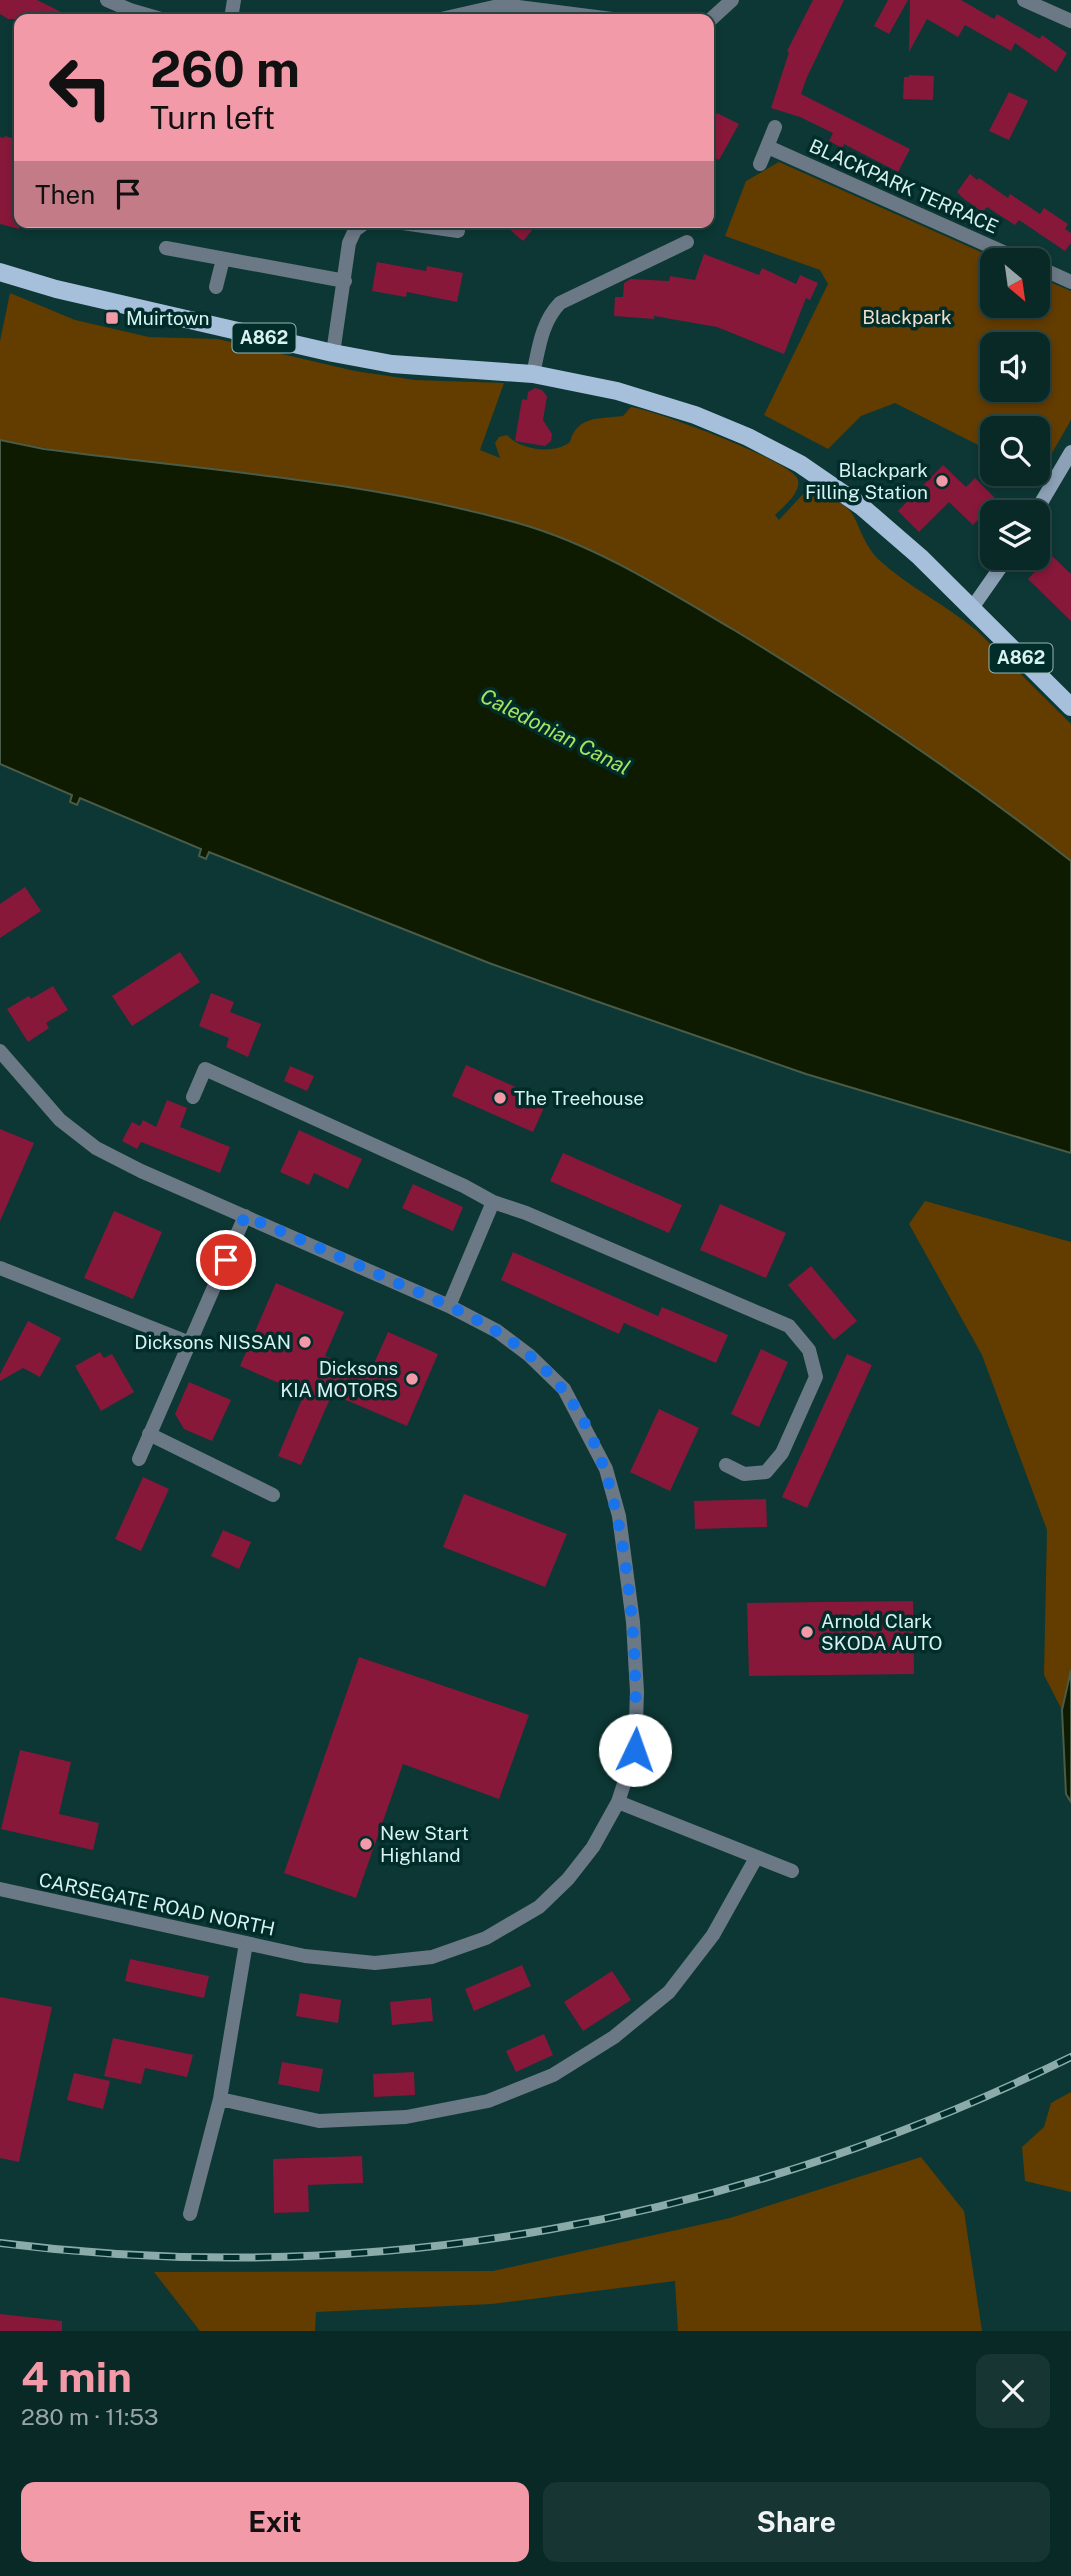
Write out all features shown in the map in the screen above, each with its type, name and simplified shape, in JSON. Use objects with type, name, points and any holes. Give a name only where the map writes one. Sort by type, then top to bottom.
[{"type":"main road","name":"A862","points":[[0,272],[56,289],[333,353],[392,364],[533,374],[578,382],[656,402],[748,437],[800,464],[861,506],[920,557],[1071,707]]},
{"type":"street","points":[[107,0],[144,14]]},
{"type":"street","points":[[714,16],[732,0]]},
{"type":"street","points":[[1024,0],[1071,21]]},
{"type":"street","points":[[454,14],[476,5],[503,5],[573,14]]},
{"type":"street","points":[[760,164],[775,127]]},
{"type":"street","name":"BLACKPARK TERRACE","points":[[768,147],[994,248]]},
{"type":"street","points":[[333,353],[349,243],[358,228]]},
{"type":"street","points":[[444,228],[458,231]]},
{"type":"street","points":[[533,374],[544,325],[560,303],[687,242]]},
{"type":"street","points":[[166,248],[345,281]]},
{"type":"street","points":[[216,287],[223,259]]},
{"type":"street","points":[[1050,272],[1071,282]]},
{"type":"street","points":[[1043,500],[1071,452]]},
{"type":"street","points":[[972,608],[999,570]]},
{"type":"street","name":"CARSEGATE ROAD NORTH","points":[[0,1051],[61,1120],[96,1148],[141,1171],[449,1306],[497,1331],[529,1355],[564,1389],[606,1469],[619,1516],[633,1622],[637,1692],[635,1750],[618,1802],[593,1847],[568,1879],[539,1907],[486,1938],[432,1957],[374,1962],[305,1956],[0,1889]]},
{"type":"street","points":[[193,1097],[205,1069],[464,1186],[493,1202],[526,1213],[789,1326],[809,1350],[816,1377],[782,1453],[766,1472],[744,1474],[726,1465]]},
{"type":"street","points":[[449,1306],[493,1202]]},
{"type":"street","points":[[139,1459],[245,1216]]},
{"type":"street","points":[[0,1268],[190,1343]]},
{"type":"street","points":[[149,1434],[273,1495]]},
{"type":"street","points":[[618,1802],[792,1871]]},
{"type":"street","points":[[220,2099],[319,2121],[406,2117],[488,2101],[553,2075],[614,2037],[669,1992],[713,1935],[756,1858]]},
{"type":"street","points":[[190,2214],[220,2099],[246,1943]]},
{"type":"green space","name":"Blackpark","points":[[779,162],[980,252],[980,318],[1050,318],[1050,282],[1071,291],[1071,420],[1050,456],[1050,416],[980,416],[980,446],[895,403],[861,416],[828,449],[764,415],[828,284],[820,270],[725,236],[746,181]]},
{"type":"green space","points":[[10,293],[75,320],[149,337],[218,339],[355,371],[415,380],[504,383],[480,450],[500,458],[495,443],[499,437],[507,435],[520,444],[537,449],[555,448],[570,442],[573,433],[584,423],[598,418],[623,416],[631,407],[693,427],[774,461],[798,480],[794,495],[775,515],[779,520],[804,493],[820,490],[839,502],[852,513],[867,544],[878,559],[976,630],[1071,724],[1071,861],[952,772],[787,663],[638,574],[554,535],[489,515],[416,500],[95,456],[0,440],[0,341]]},
{"type":"green space","points":[[925,1201],[1071,1242],[1071,1670],[1062,1710],[1044,1675],[1047,1530],[982,1355],[909,1224]]},
{"type":"green space","points":[[1071,2092],[1071,2192],[1025,2181],[1022,2147],[1044,2127],[1051,2103]]},
{"type":"green space","points":[[921,2157],[964,2211],[982,2331],[678,2331],[675,2281],[492,2304],[316,2312],[315,2331],[200,2331],[154,2272],[493,2271],[730,2218]]},
{"type":"water","name":"Caledonian Canal","points":[[0,440],[44,449],[344,486],[463,509],[521,524],[577,544],[631,570],[734,630],[864,712],[990,799],[1071,861],[1071,1153],[806,1074],[489,963],[209,852],[206,859],[199,856],[201,849],[80,798],[77,805],[70,802],[72,795],[0,764]]},
{"type":"water","points":[[1071,1670],[1071,1802],[1066,1794],[1062,1710]]},
{"type":"building","points":[[0,0],[37,0],[65,14],[14,14],[14,19],[8,19],[0,14]]},
{"type":"building","points":[[813,0],[844,0],[801,94],[910,149],[898,172],[844,144],[842,148],[829,141],[833,133],[800,117],[771,108],[789,52],[787,51]]},
{"type":"building","points":[[888,0],[908,0],[889,34],[874,26]]},
{"type":"building","points":[[910,0],[961,0],[994,19],[997,14],[1040,39],[1042,35],[1067,53],[1056,72],[1015,43],[1011,51],[965,25],[958,37],[927,19],[909,52]]},
{"type":"building","points":[[934,76],[933,100],[903,99],[904,77]]},
{"type":"building","points":[[1009,92],[1028,101],[1009,140],[989,131]]},
{"type":"building","points":[[717,113],[739,124],[719,160],[714,158],[714,119]]},
{"type":"building","points":[[0,137],[14,139],[14,228],[0,224]]},
{"type":"building","points":[[970,174],[1008,198],[1010,194],[1040,214],[1044,208],[1068,224],[1065,229],[1071,233],[1071,243],[1065,251],[1019,220],[1015,225],[987,207],[983,212],[957,192]]},
{"type":"building","points":[[508,228],[534,228],[523,241]]},
{"type":"building","points":[[704,254],[759,275],[762,268],[796,284],[800,275],[818,283],[810,300],[806,298],[784,354],[717,327],[654,316],[654,319],[614,316],[615,297],[623,297],[624,283],[631,279],[669,281],[670,276],[695,280]]},
{"type":"building","points":[[377,262],[426,271],[427,266],[463,273],[457,302],[407,292],[406,297],[372,291]]},
{"type":"building","points":[[535,388],[542,390],[547,396],[543,420],[552,434],[551,441],[545,446],[515,441],[522,399],[527,400],[528,392]]},
{"type":"building","points":[[943,465],[966,487],[975,478],[980,486],[997,500],[980,500],[980,518],[973,525],[949,502],[919,532],[898,511]]},
{"type":"building","points":[[1050,556],[1071,574],[1071,621],[1028,579],[1037,570],[1050,570]]},
{"type":"building","points":[[25,887],[41,911],[0,938],[0,904]]},
{"type":"building","points":[[180,952],[200,982],[132,1026],[112,996]]},
{"type":"building","points":[[53,986],[68,1010],[46,1023],[49,1028],[28,1042],[7,1009]]},
{"type":"building","points":[[211,993],[234,1002],[230,1012],[261,1024],[248,1057],[226,1047],[229,1038],[199,1026]]},
{"type":"building","name":"The Treehouse","points":[[466,1065],[547,1101],[533,1132],[452,1096]]},
{"type":"building","points":[[290,1066],[314,1076],[307,1091],[284,1081]]},
{"type":"building","points":[[167,1100],[187,1108],[180,1127],[230,1147],[220,1173],[141,1142],[137,1149],[122,1141],[132,1122],[140,1126],[143,1120],[156,1127]]},
{"type":"building","points":[[0,1129],[34,1143],[0,1221]]},
{"type":"building","points":[[299,1130],[362,1159],[348,1189],[314,1173],[309,1185],[280,1172]]},
{"type":"building","points":[[563,1153],[682,1205],[669,1233],[550,1181]]},
{"type":"building","points":[[413,1184],[463,1207],[453,1231],[402,1208]]},
{"type":"building","points":[[720,1204],[786,1233],[766,1278],[700,1250]]},
{"type":"building","points":[[114,1211],[162,1232],[133,1299],[84,1278]]},
{"type":"building","points":[[513,1252],[658,1316],[662,1307],[728,1335],[716,1363],[624,1323],[619,1334],[501,1280]]},
{"type":"building","points":[[811,1266],[857,1321],[834,1340],[788,1285]]},
{"type":"building","points":[[276,1283],[344,1312],[325,1356],[369,1375],[388,1332],[438,1354],[407,1426],[332,1394],[301,1465],[278,1456],[304,1394],[240,1366]]},
{"type":"building","points":[[28,1321],[61,1338],[40,1377],[23,1368],[0,1381],[0,1374]]},
{"type":"building","points":[[761,1349],[788,1362],[759,1427],[731,1414]]},
{"type":"building","points":[[100,1352],[104,1358],[112,1354],[134,1392],[101,1411],[75,1366]]},
{"type":"building","points":[[847,1354],[872,1365],[807,1508],[782,1497]]},
{"type":"building","points":[[189,1382],[231,1400],[212,1441],[184,1429],[175,1414]]},
{"type":"building","points":[[659,1409],[699,1428],[670,1491],[630,1472]]},
{"type":"building","points":[[143,1477],[169,1489],[141,1551],[115,1539]]},
{"type":"building","points":[[464,1494],[567,1534],[545,1587],[443,1547]]},
{"type":"building","points":[[766,1499],[767,1527],[695,1529],[694,1501]]},
{"type":"building","points":[[223,1530],[251,1542],[239,1569],[211,1556]]},
{"type":"building","points":[[913,1601],[914,1674],[749,1676],[747,1603]]},
{"type":"building","points":[[359,1657],[529,1715],[499,1799],[403,1764],[356,1898],[284,1873]]},
{"type":"building","points":[[20,1750],[71,1762],[59,1814],[99,1823],[93,1850],[1,1829]]},
{"type":"building","points":[[130,1959],[209,1976],[204,1998],[125,1981]]},
{"type":"building","points":[[522,1965],[531,1986],[474,2011],[465,1989]]},
{"type":"building","points":[[612,1971],[631,2000],[583,2031],[564,2002]]},
{"type":"building","points":[[300,1993],[341,2000],[338,2023],[296,2016]]},
{"type":"building","points":[[0,1997],[52,2007],[19,2162],[0,2158]]},
{"type":"building","points":[[431,1998],[433,2021],[392,2025],[390,2002]]},
{"type":"building","points":[[544,2034],[553,2055],[516,2072],[506,2051]]},
{"type":"building","points":[[113,2038],[193,2055],[187,2077],[145,2068],[141,2084],[104,2076]]},
{"type":"building","points":[[282,2062],[323,2069],[319,2092],[278,2084]]},
{"type":"building","points":[[414,2072],[415,2095],[374,2097],[373,2074]]},
{"type":"building","points":[[74,2073],[110,2081],[103,2109],[67,2100]]},
{"type":"building","points":[[362,2156],[363,2183],[308,2185],[309,2212],[274,2213],[273,2159]]},
{"type":"building","points":[[0,2314],[62,2321],[62,2331],[0,2331]]},
{"type":"railway","points":[[0,2243],[139,2255],[277,2257],[414,2248],[549,2230],[682,2201],[814,2162],[944,2114],[1071,2057]]},
{"type":"place","name":"Muirtown","points":[[112,318]]},
{"type":"place","name":"Blackpark Filling Station","points":[[942,481]]},
{"type":"place","name":"The Treehouse","points":[[500,1098]]},
{"type":"place","name":"Dicksons NISSAN","points":[[305,1342]]},
{"type":"place","name":"Dicksons KIA MOTORS","points":[[412,1379]]},
{"type":"place","name":"Arnold Clark SKODA AUTO","points":[[807,1632]]},
{"type":"place","name":"New Start Highland","points":[[366,1844]]},
{"type":"route","points":[[226,1260],[245,1216],[449,1306],[497,1331],[529,1355],[564,1389],[606,1469],[619,1516],[633,1622],[637,1692],[635,1750]]}]
